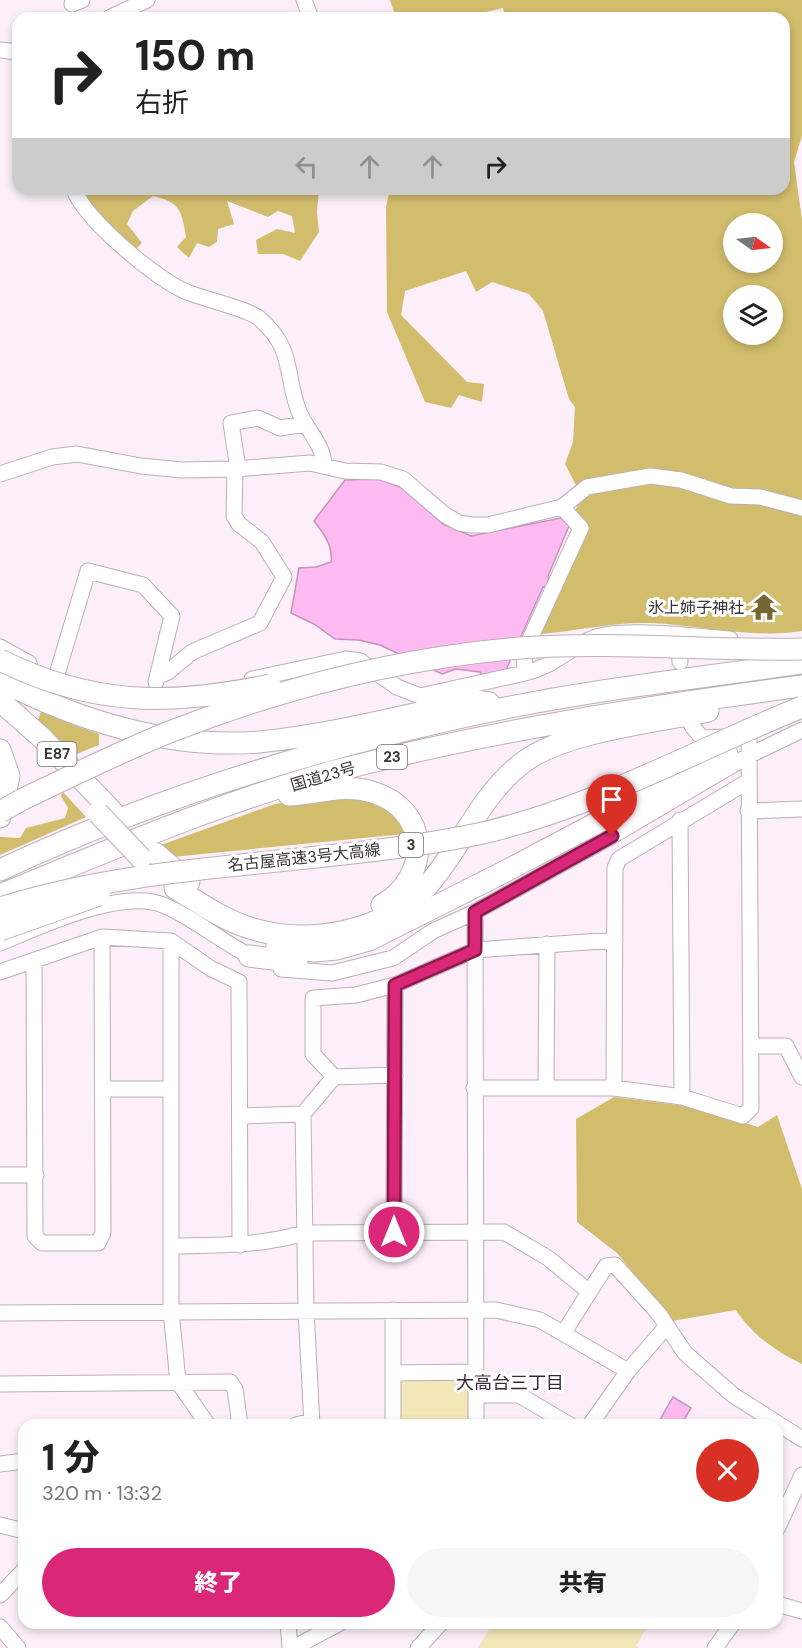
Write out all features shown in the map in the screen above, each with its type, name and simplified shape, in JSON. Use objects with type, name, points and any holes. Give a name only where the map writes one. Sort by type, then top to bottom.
[{"type":"highway","points":[[0,660],[46,681],[80,691],[141,700],[184,699],[226,694],[345,669],[402,660],[597,644],[802,649]]},
{"type":"highway","points":[[0,812],[23,799],[170,732],[230,711],[334,680],[457,655]]},
{"type":"highway","name":"国道23号","points":[[0,870],[130,817],[234,779],[381,737],[510,707],[802,663]]},
{"type":"highway","points":[[0,680],[52,705],[93,720],[135,731],[185,740],[269,740],[475,701],[510,707]]},
{"type":"highway","points":[[176,888],[246,927],[265,932],[318,935],[367,925],[400,907],[428,885],[498,784],[537,753],[586,737],[802,688]]},
{"type":"highway","name":"国道23号","points":[[0,895],[256,795],[334,772],[446,744],[665,704],[802,688]]},
{"type":"highway","name":"E87","points":[[0,701],[40,737],[105,812]]},
{"type":"highway","name":"名古屋高速3号大高線","points":[[0,908],[109,880],[399,847],[510,825],[549,814],[621,787],[742,730],[802,706]]},
{"type":"highway","name":"E87","points":[[0,720],[105,812]]},
{"type":"highway","points":[[249,956],[312,963],[340,961],[383,946],[727,753],[802,720]]},
{"type":"highway","points":[[0,750],[9,776],[0,817]]},
{"type":"highway","points":[[148,855],[231,909],[288,927],[327,924],[356,917],[390,900],[411,878],[418,850],[416,834],[411,821],[388,798],[371,791],[354,789],[332,789],[306,795],[256,795]]},
{"type":"highway","points":[[0,806],[23,799]]},
{"type":"highway","points":[[105,812],[199,911],[246,936],[282,948],[315,951],[338,949],[369,940],[500,879]]},
{"type":"highway","points":[[0,930],[72,902],[237,864]]},
{"type":"street","points":[[122,12],[147,0]]},
{"type":"street","points":[[76,195],[87,213],[150,269],[184,291],[258,317],[285,350],[296,403],[305,424],[318,443],[324,458],[324,466]]},
{"type":"street","points":[[156,684],[192,652],[260,623],[284,577],[262,542],[238,524],[234,516],[236,469],[231,423],[258,418],[280,428],[305,424]]},
{"type":"street","points":[[0,474],[52,457],[77,454],[151,467],[236,469],[310,462],[345,471],[381,472],[403,479],[445,515],[459,523],[472,525],[488,525],[561,507],[587,487],[650,476],[681,480],[731,496],[760,497],[802,508]]},
{"type":"street","points":[[525,673],[525,652],[581,528],[561,507]]},
{"type":"street","points":[[57,674],[88,571],[143,585],[172,616],[156,684]]},
{"type":"street","points":[[0,647],[57,674],[108,687],[235,683],[346,659],[360,661],[397,687],[420,696],[551,665],[592,638],[609,634],[679,634],[770,640],[802,638]]},
{"type":"street","points":[[679,634],[680,662]]},
{"type":"street","points":[[474,1088],[614,1088],[682,1097],[743,1116],[751,1108],[748,736],[702,738],[692,726]]},
{"type":"street","points":[[0,943],[44,925],[115,902],[133,899],[165,905],[249,956],[276,968],[332,973],[366,967],[393,958],[433,931],[475,912],[748,756],[802,730]]},
{"type":"street","points":[[614,1088],[615,868],[619,859],[680,820],[747,782]]},
{"type":"street","points":[[748,811],[802,809]]},
{"type":"street","points":[[680,820],[682,1097]]},
{"type":"street","points":[[475,912],[476,1419]]},
{"type":"street","points":[[34,960],[35,1236],[42,1243],[98,1243],[104,1233],[102,936]]},
{"type":"street","points":[[0,972],[102,936],[171,942],[239,982],[240,1245]]},
{"type":"street","points":[[334,1077],[313,1054],[313,998],[356,996],[395,985],[475,950],[615,940]]},
{"type":"street","points":[[171,942],[171,1311],[178,1382],[204,1419]]},
{"type":"street","points":[[546,1088],[548,944]]},
{"type":"street","points":[[394,1232],[395,985]]},
{"type":"street","points":[[751,1046],[786,1046],[802,1077]]},
{"type":"street","points":[[312,1419],[306,1310],[303,1114],[334,1077],[395,1075]]},
{"type":"street","points":[[103,1089],[171,1089]]},
{"type":"street","points":[[240,1116],[303,1114]]},
{"type":"street","points":[[0,1175],[36,1174]]},
{"type":"street","points":[[172,1246],[240,1245],[279,1240],[304,1233],[504,1232],[548,1258],[588,1291]]},
{"type":"street","points":[[564,1332],[606,1266],[615,1265],[659,1314],[685,1353],[733,1395],[771,1419]]},
{"type":"street","points":[[393,1310],[393,1419]]},
{"type":"street","points":[[0,1314],[496,1310],[540,1320],[628,1371]]},
{"type":"street","points":[[594,1419],[628,1371],[666,1327]]},
{"type":"street","points":[[393,1373],[476,1372]]},
{"type":"street","points":[[0,1384],[230,1382],[236,1389],[239,1419]]},
{"type":"street","points":[[476,1395],[519,1395],[560,1419]]},
{"type":"street","points":[[783,1427],[802,1439]]},
{"type":"street","points":[[0,1464],[18,1462]]},
{"type":"street","points":[[783,1516],[802,1475]]},
{"type":"street","points":[[0,1525],[18,1530]]},
{"type":"street","points":[[0,1595],[18,1576]]},
{"type":"street","points":[[783,1606],[802,1611]]},
{"type":"street","points":[[0,1627],[18,1648]]},
{"type":"street","points":[[289,1629],[292,1648],[328,1629]]},
{"type":"street","points":[[418,1648],[435,1629]]},
{"type":"street","points":[[715,1648],[729,1629]]},
{"type":"shaded area","points":[[390,0],[802,0],[802,136],[794,162],[802,220],[802,631],[745,633],[669,624],[636,623],[540,634],[586,529],[573,515],[582,497],[565,464],[573,442],[575,407],[569,399],[543,311],[529,294],[492,282],[476,292],[466,271],[405,291],[401,315],[467,382],[484,384],[482,402],[459,395],[451,408],[425,402],[387,312],[386,207],[389,195],[790,195],[790,12],[504,12],[503,8],[486,12],[394,12]]},
{"type":"shaded area","points":[[82,195],[318,195],[319,232],[300,261],[283,254],[258,254],[256,240],[277,229],[295,233],[292,216],[278,211],[268,217],[227,201],[234,224],[218,229],[217,242],[209,247],[197,243],[189,258],[177,247],[186,237],[181,214],[169,201],[153,196],[133,211],[127,224],[142,243],[135,250]]},
{"type":"shaded area","points":[[379,479],[402,488],[443,524],[471,536],[561,518],[569,526],[548,576],[549,587],[543,587],[506,670],[483,677],[480,672],[456,669],[442,674],[380,645],[359,640],[335,639],[314,624],[291,613],[299,568],[316,567],[331,562],[329,545],[314,521],[345,480]]},
{"type":"shaded area","points":[[42,707],[73,725],[99,734],[99,745],[74,755],[38,721]]},
{"type":"shaded area","points":[[63,792],[86,817],[0,855],[0,837],[20,838],[26,828],[65,818],[68,808],[61,796]]},
{"type":"shaded area","points":[[352,795],[385,807],[401,825],[404,834],[172,857],[161,845],[275,804]]},
{"type":"shaded area","points":[[614,1097],[687,1106],[758,1127],[777,1115],[802,1189],[802,1364],[765,1342],[736,1310],[672,1321],[617,1253],[577,1222],[576,1119]]},
{"type":"shaded area","points":[[471,1378],[471,1419],[399,1419],[399,1379]]},
{"type":"shaded area","points":[[673,1397],[691,1408],[685,1419],[660,1419]]},
{"type":"shaded area","points":[[489,1629],[646,1629],[636,1646],[639,1648],[478,1648]]},
{"type":"place","name":"氷上姉子神社","points":[[764,607]]},
{"type":"district","name":"大高台三丁目","points":[[510,1383]]},
{"type":"route","points":[[394,1232],[395,985],[475,950],[475,912],[612,836]]}]
